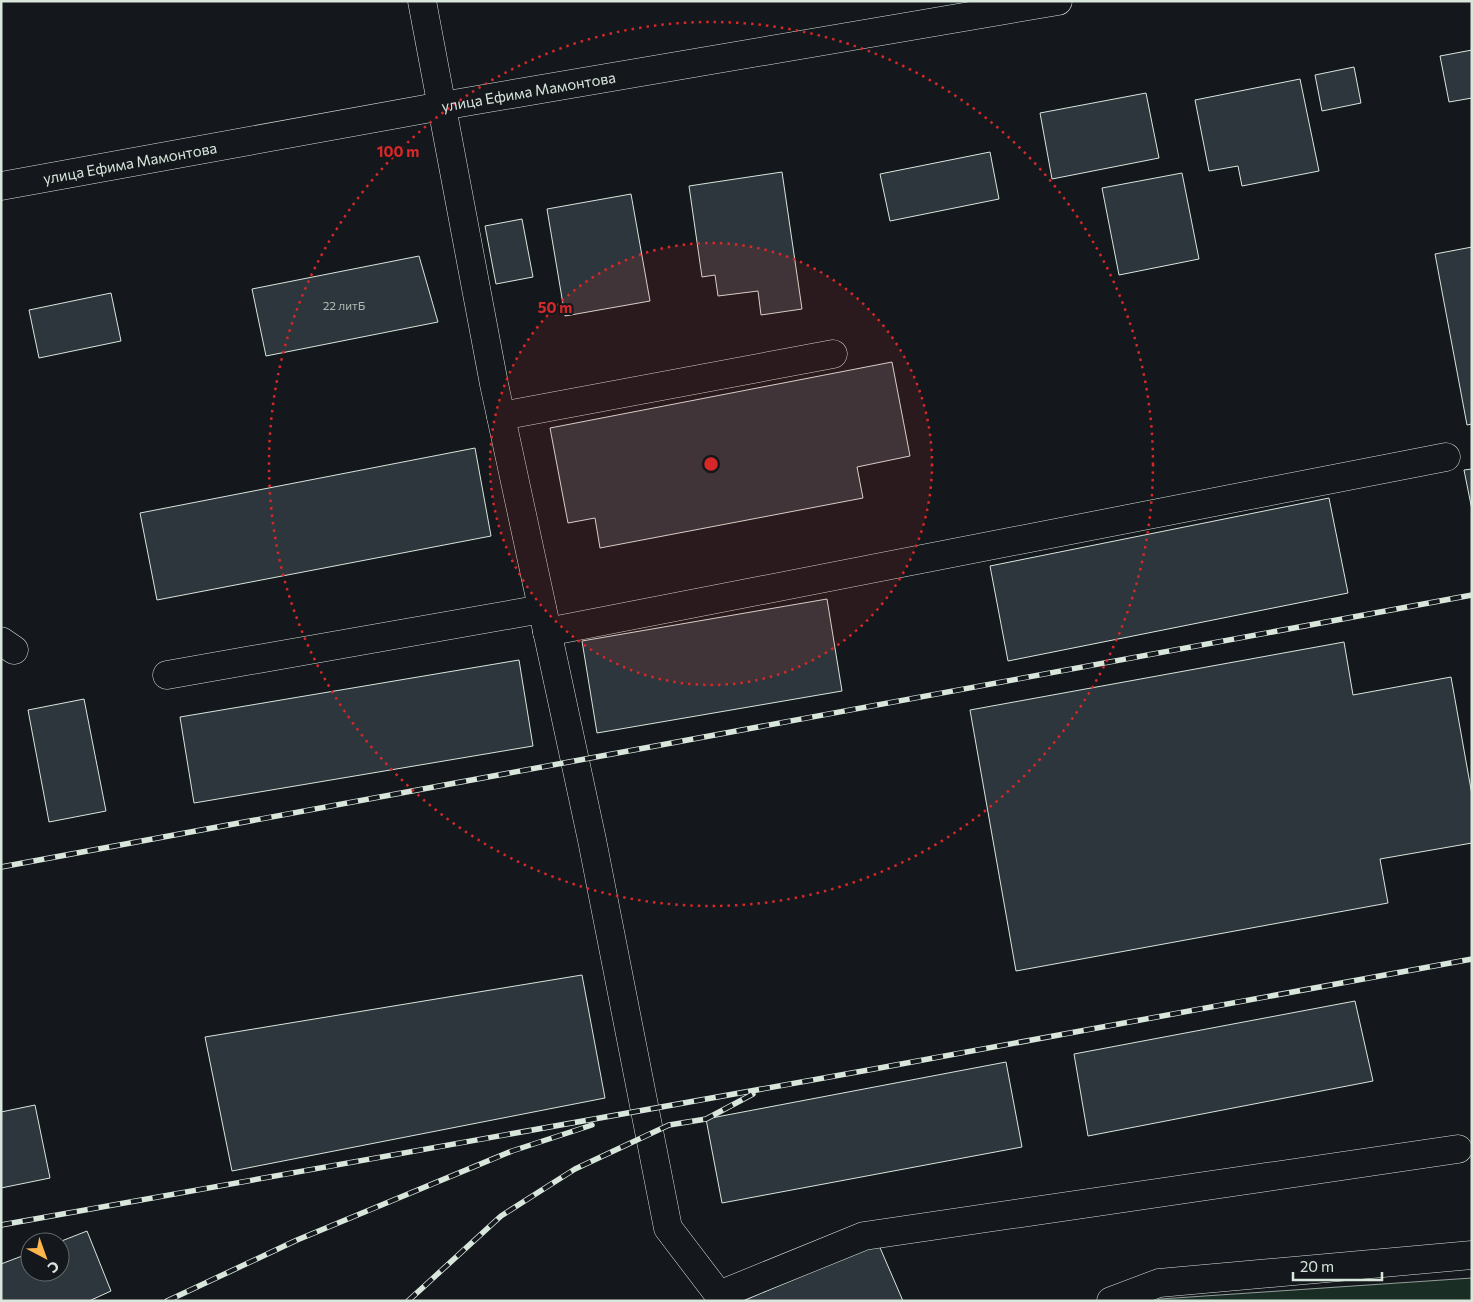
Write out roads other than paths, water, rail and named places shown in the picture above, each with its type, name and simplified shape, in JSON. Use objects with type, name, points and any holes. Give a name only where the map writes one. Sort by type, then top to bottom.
[{"type":"street","points":[[422,1],[501,416],[592,840],[668,1228],[719,1295],[864,1236],[1458,1149]]},
{"type":"street","name":"улица Ефима Мамонтова","points":[[1,186],[442,106],[1058,1]]},
{"type":"street","points":[[501,416],[833,354]]},
{"type":"street","points":[[167,675],[545,621],[1446,457]]},
{"type":"street","points":[[1110,1301],[1159,1283],[1472,1255]]},
{"type":"railway","points":[[1,867],[1472,595]]},
{"type":"railway","points":[[1,1225],[874,1069],[1472,959]]},
{"type":"railway","points":[[408,1301],[501,1216],[575,1169],[669,1125],[706,1119],[753,1094]]},
{"type":"railway","points":[[167,1301],[297,1240],[512,1151],[592,1125]]}]
